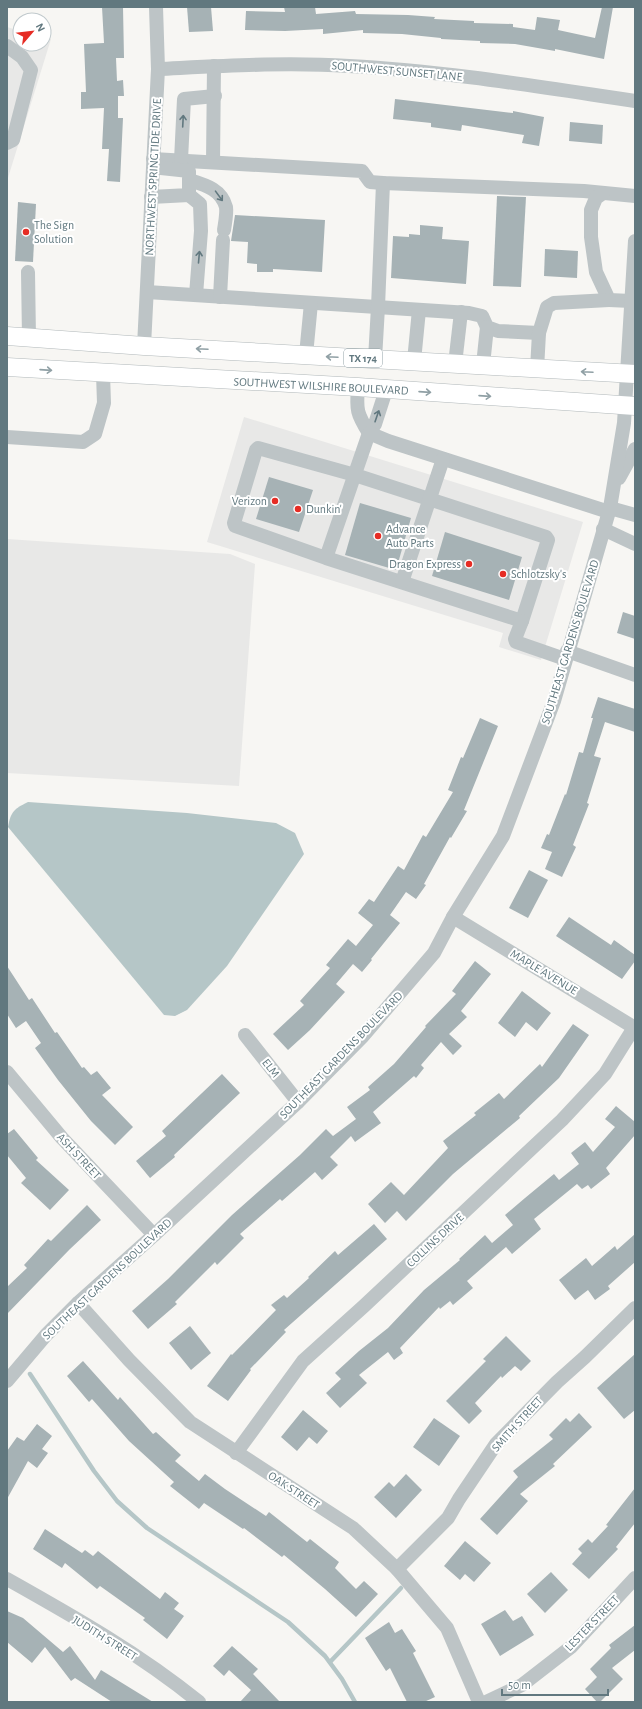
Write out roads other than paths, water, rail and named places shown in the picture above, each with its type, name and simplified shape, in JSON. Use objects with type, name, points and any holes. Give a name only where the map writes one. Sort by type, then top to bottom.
[{"type":"main road","name":"TX 174","points":[[7,336],[144,346],[631,374]]},
{"type":"main road","name":"SOUTHWEST WILSHIRE BOULEVARD","points":[[7,367],[103,374],[358,387],[630,406]]},
{"type":"street","name":"NORTHWEST SPRINGTIDE DRIVE","points":[[144,346],[158,69],[156,7]]},
{"type":"street","points":[[7,46],[22,57],[31,70],[18,126],[13,140],[7,143]]},
{"type":"street","name":"SOUTHWEST SUNSET LANE","points":[[158,69],[255,64],[349,66],[488,79],[635,101]]},
{"type":"street","points":[[213,162],[215,96],[214,66]]},
{"type":"street","points":[[181,160],[184,99],[215,96]]},
{"type":"street","points":[[153,163],[181,160],[362,171],[370,182],[383,184],[603,193],[635,196]]},
{"type":"street","points":[[153,163],[189,171],[189,195]]},
{"type":"street","points":[[189,180],[211,186],[220,196],[226,208],[220,297]]},
{"type":"street","points":[[375,359],[383,184]]},
{"type":"street","points":[[603,193],[596,198],[591,210],[591,237],[596,272],[609,300]]},
{"type":"street","points":[[152,196],[189,195],[200,204],[201,231],[196,296]]},
{"type":"street","name":"SOUTHEAST GARDENS BOULEVARD","points":[[7,1381],[12,1365],[298,1102],[363,1036],[404,990],[434,953],[453,916],[503,836],[554,701],[609,510],[623,425],[630,406],[631,301],[635,241]]},
{"type":"street","points":[[28,272],[29,338]]},
{"type":"street","points":[[146,292],[378,308],[461,312],[482,316],[487,327],[483,365]]},
{"type":"street","points":[[536,369],[539,333],[547,307],[554,304],[609,300],[631,301]]},
{"type":"street","points":[[306,355],[311,303]]},
{"type":"street","points":[[414,362],[419,310]]},
{"type":"street","points":[[455,364],[461,312]]},
{"type":"street","points":[[487,327],[498,331],[539,333]]},
{"type":"street","points":[[7,437],[83,442],[95,434],[104,403],[103,374]]},
{"type":"street","points":[[358,387],[356,407],[361,421],[369,433],[388,441],[443,459],[609,510],[635,516]]},
{"type":"street","points":[[326,558],[369,433],[375,424],[386,390]]},
{"type":"street","points":[[522,621],[326,558],[235,526],[234,523],[256,450],[261,447],[355,475],[548,538],[522,621],[515,639],[516,642],[635,675]]},
{"type":"street","points":[[612,492],[635,449]]},
{"type":"street","points":[[402,582],[443,459]]},
{"type":"street","points":[[603,529],[635,544]]},
{"type":"street","name":"MAPLE AVENUE","points":[[453,916],[635,1027]]},
{"type":"street","name":"COLLINS DRIVE","points":[[236,1453],[303,1360],[364,1306],[562,1120],[605,1074],[635,1027]]},
{"type":"street","name":"ELM","points":[[245,1035],[298,1102]]},
{"type":"street","name":"ASH STREET","points":[[7,1072],[62,1138],[154,1235]]},
{"type":"street","name":"OAK STREET","points":[[78,1303],[129,1360],[190,1422],[353,1528],[398,1569],[448,1628],[480,1702]]},
{"type":"street","name":"SMITH STREET","points":[[398,1569],[448,1518],[459,1498],[496,1444],[557,1382],[635,1308]]},
{"type":"street","name":"LESTER STREET","points":[[486,1702],[522,1685],[572,1647],[635,1578]]},
{"type":"street","name":"JUDITH STREET","points":[[7,1579],[167,1676],[199,1702]]},
{"type":"waterway","points":[[30,1374],[94,1471],[117,1501],[147,1528],[288,1622],[325,1656],[342,1679],[355,1702]]},
{"type":"waterway","points":[[330,1662],[401,1588]]},
{"type":"place","name":"The Sign Solution","points":[[26,232]]},
{"type":"place","name":"Verizon","points":[[275,501]]},
{"type":"place","name":"Dunkin'","points":[[298,509]]},
{"type":"place","name":"Advance Auto Parts","points":[[378,536]]},
{"type":"place","name":"Dragon Express","points":[[469,564]]},
{"type":"place","name":"Schlotzsky's","points":[[503,574]]}]
